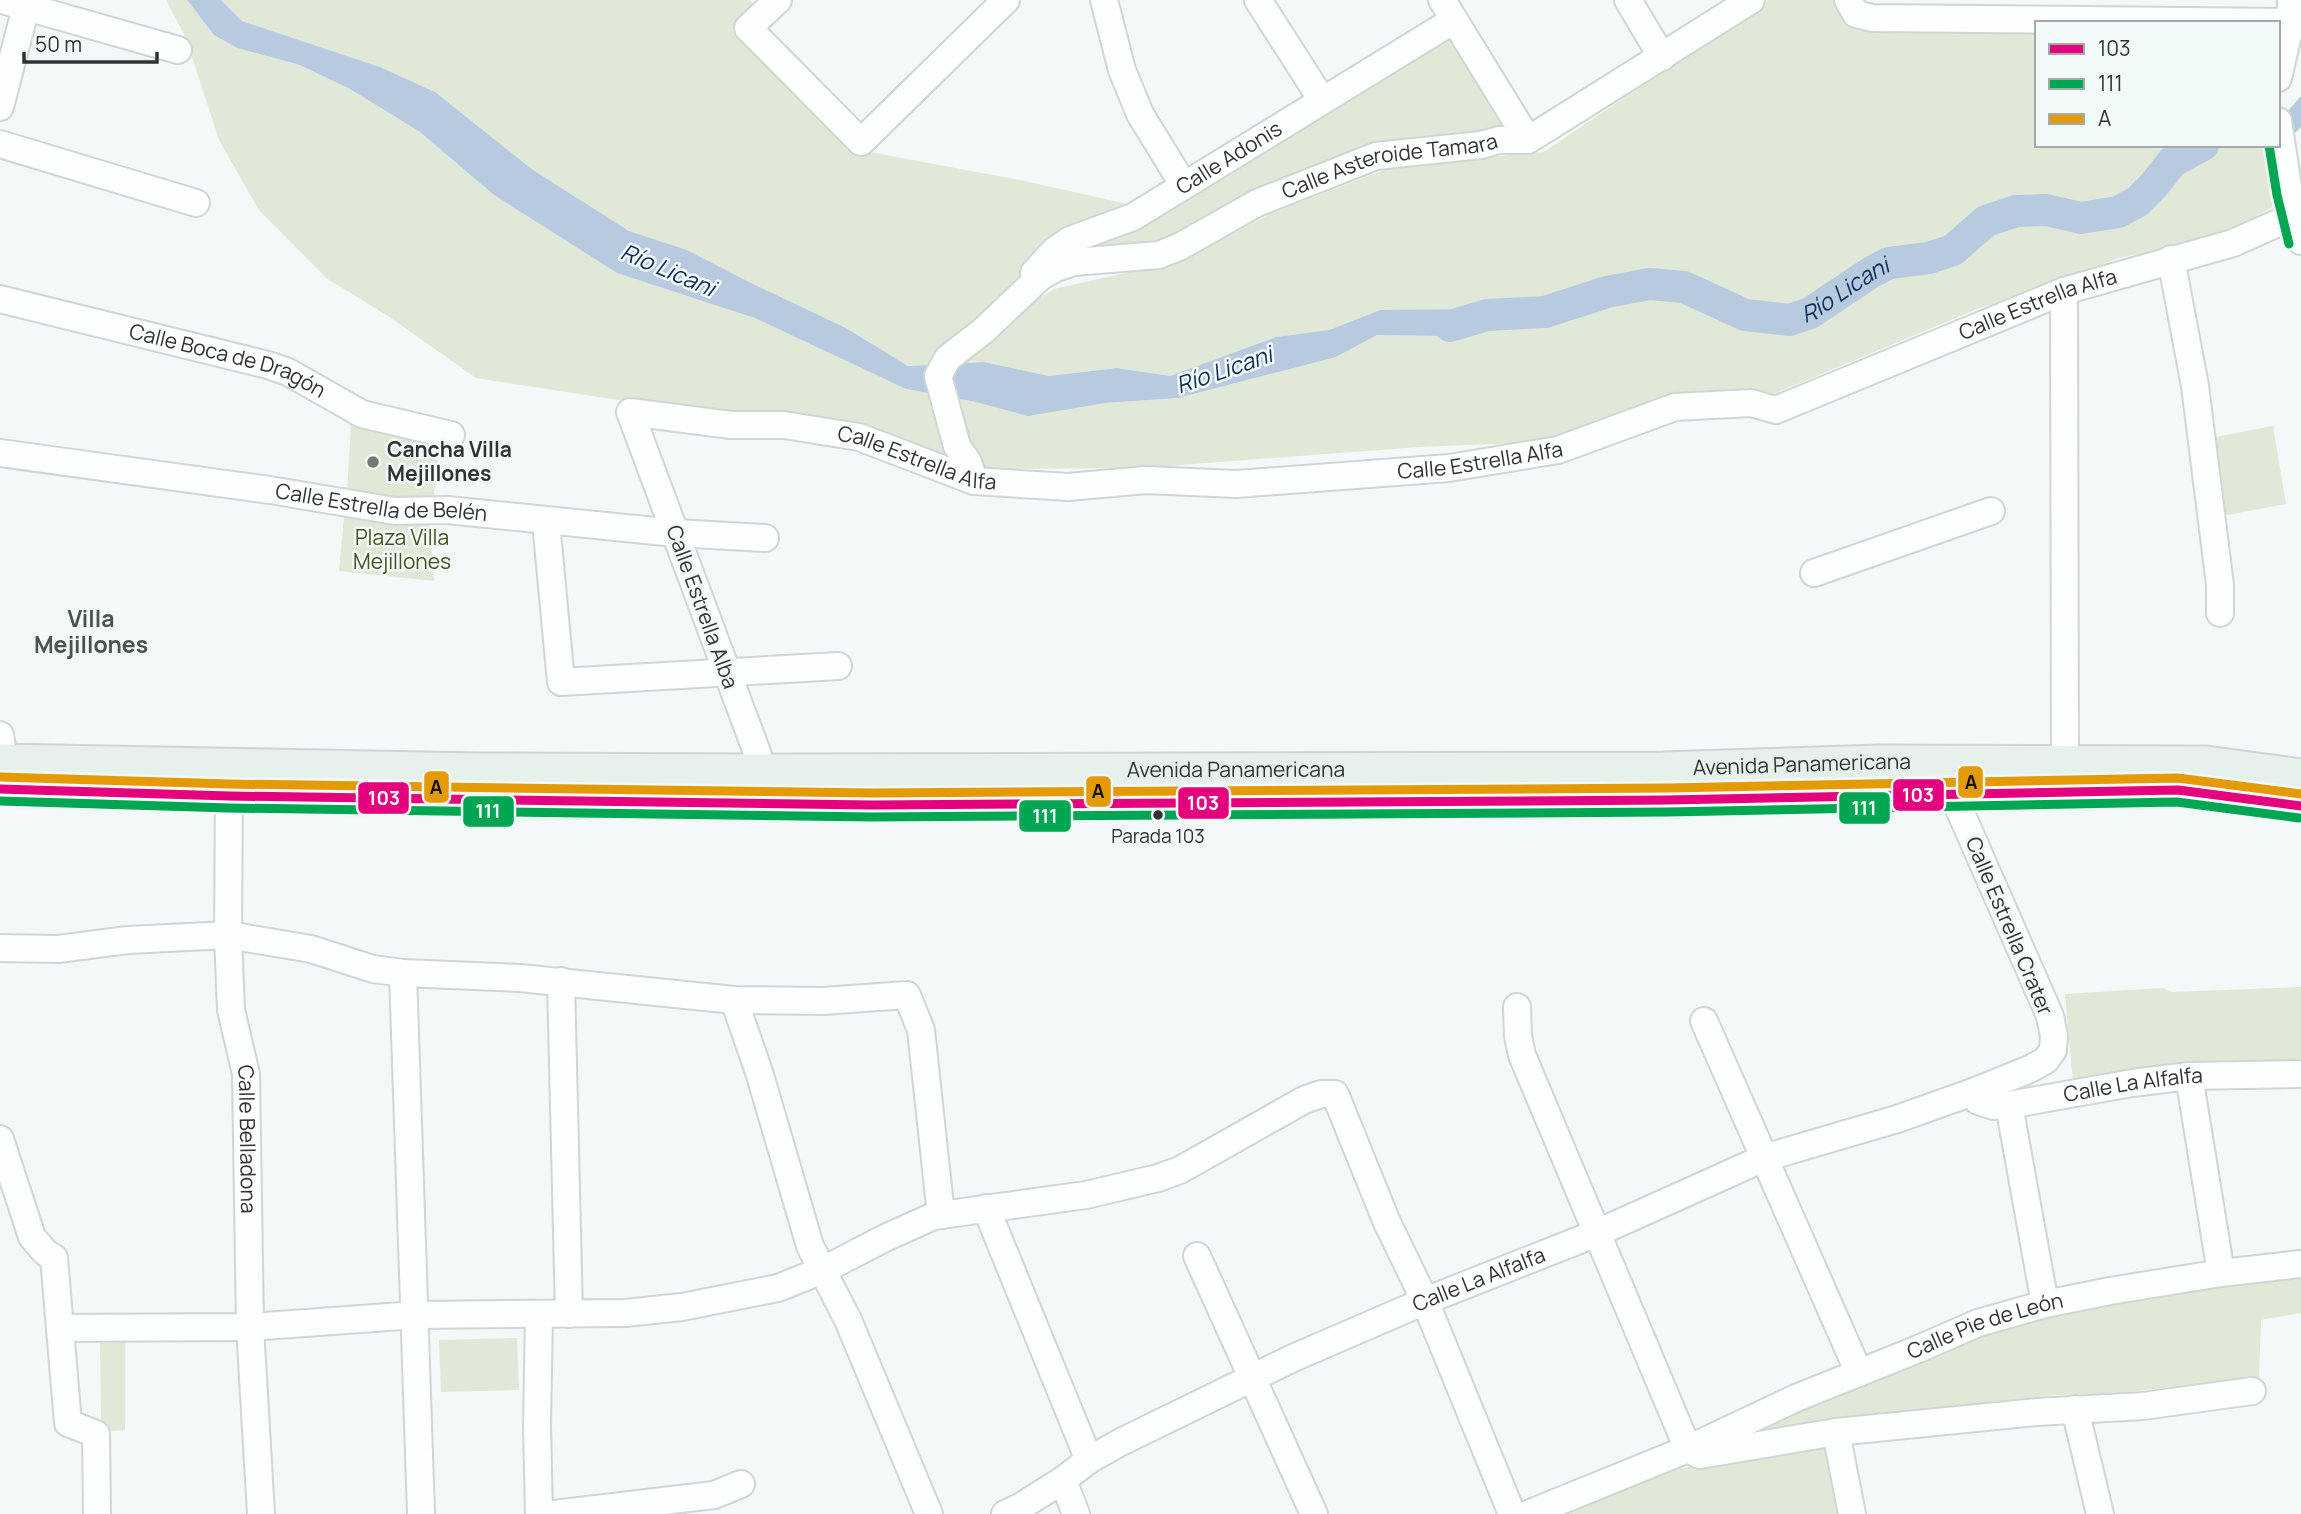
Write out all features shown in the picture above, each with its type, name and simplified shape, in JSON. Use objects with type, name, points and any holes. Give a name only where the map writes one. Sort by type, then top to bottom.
[{"type":"main road","name":"Avenida Panamericana","points":[[229,781],[491,770],[1649,769],[1880,762],[2206,763],[2301,776]]},
{"type":"main road","name":"Avenida Panamericana","points":[[3,767],[229,781],[760,804],[1668,800],[2178,790],[2301,806]]},
{"type":"street","points":[[771,2],[748,28],[861,142],[1006,0]]},
{"type":"street","points":[[1104,0],[1122,69],[1140,114],[1183,184]]},
{"type":"street","points":[[1258,0],[1322,100]]},
{"type":"street","points":[[1628,0],[1662,57]]},
{"type":"street","name":"Calle Asteroide Tamara","points":[[1014,300],[1040,277],[1056,268],[1074,262],[1159,255],[1179,247],[1257,203],[1376,156],[1481,145],[1500,140],[1528,140],[1751,0]]},
{"type":"street","points":[[1848,0],[1856,14],[1872,18],[2022,10],[2291,11],[2280,68]]},
{"type":"street","points":[[0,107],[14,4],[178,50]]},
{"type":"street","points":[[1448,10],[1528,140]]},
{"type":"street","name":"Calle Adonis","points":[[1014,300],[1041,263],[1070,240],[1133,217],[1322,100],[1448,10]]},
{"type":"street","points":[[2280,132],[2296,207]]},
{"type":"street","points":[[0,144],[196,203]]},
{"type":"street","name":"Calle Estrella Alfa","points":[[630,412],[731,425],[784,425],[859,437],[974,481],[1068,486],[1146,480],[1236,484],[1449,468],[1558,450],[1675,407],[1751,403],[1776,410],[2064,290],[2233,243],[2296,207]]},
{"type":"street","points":[[2171,259],[2195,386],[2220,585],[2220,613]]},
{"type":"street","points":[[2064,290],[2065,763]]},
{"type":"street","name":"Calle Boca de Dragón","points":[[0,299],[268,365],[288,372],[362,414],[451,435]]},
{"type":"street","points":[[974,481],[968,462],[957,446],[938,376],[948,358],[983,331],[1014,300]]},
{"type":"street","name":"Calle Estrella Alba","points":[[630,412],[758,755],[760,804]]},
{"type":"street","name":"Calle Estrella de Belén","points":[[0,453],[271,491],[395,512],[447,510],[546,522],[765,538]]},
{"type":"street","points":[[1814,573],[1991,511]]},
{"type":"street","points":[[546,522],[561,682],[838,666]]},
{"type":"street","points":[[1880,762],[1881,795]]},
{"type":"street","name":"Calle Estrella Crater","points":[[1952,762],[1953,795],[2050,1016],[2054,1036],[2053,1050]]},
{"type":"street","name":"Calle Belladona","points":[[229,781],[228,934],[232,1010],[246,1074],[250,1327],[261,1514]]},
{"type":"street","points":[[0,948],[58,949],[128,940],[228,934],[311,949],[373,969],[404,973],[561,981],[734,1000],[823,1001],[907,995],[921,1030],[941,1215]]},
{"type":"street","points":[[404,973],[421,1514]]},
{"type":"street","points":[[561,981],[569,1314]]},
{"type":"street","points":[[734,1000],[760,1075],[810,1246],[848,1320],[929,1514]]},
{"type":"street","points":[[1517,1007],[1522,1055],[1688,1449],[1700,1455],[1836,1432],[2075,1409],[2143,1406],[2252,1391]]},
{"type":"street","points":[[1704,1021],[1859,1373]]},
{"type":"street","name":"Calle La Alfalfa","points":[[1005,1514],[1121,1442],[1253,1378],[1425,1301],[1597,1233],[1764,1158],[1897,1119],[1973,1093],[2030,1069],[2046,1060],[2053,1050]]},
{"type":"street","name":"Calle La Alfalfa","points":[[1973,1093],[1978,1101],[1994,1106],[2189,1076],[2301,1074]]},
{"type":"street","points":[[2189,1076],[2221,1273]]},
{"type":"street","points":[[60,1328],[250,1327],[415,1315],[625,1313],[682,1307],[778,1287],[823,1270],[887,1237],[941,1215],[1086,1195],[1158,1178],[1180,1170],[1304,1100],[1321,1094],[1335,1094],[1386,1220],[1425,1301],[1512,1514]]},
{"type":"street","points":[[2008,1105],[2045,1304]]},
{"type":"street","points":[[0,1139],[32,1237],[54,1258],[68,1423],[96,1434],[97,1514]]},
{"type":"street","points":[[986,1208],[1089,1460]]},
{"type":"street","points":[[1198,1256],[1314,1514]]},
{"type":"street","name":"Calle Pie de León","points":[[1528,1514],[1688,1449],[1796,1398],[1978,1323],[2045,1304],[2221,1273],[2301,1264]]},
{"type":"street","points":[[538,1514],[539,1314]]},
{"type":"street","points":[[2075,1409],[2100,1514]]},
{"type":"street","points":[[1836,1432],[1852,1514]]},
{"type":"street","points":[[1063,1480],[1076,1514]]},
{"type":"street","points":[[554,1514],[714,1494],[741,1484]]},
{"type":"green space","points":[[166,0],[187,0],[214,35],[237,48],[300,65],[350,89],[420,132],[494,195],[617,273],[755,317],[906,389],[932,394],[950,463],[741,412],[665,407],[476,378],[388,316],[326,278],[259,210],[219,140],[186,38]]},
{"type":"green space","points":[[221,0],[750,0],[754,4],[732,30],[859,150],[1025,181],[1127,204],[1052,240],[999,302],[1013,315],[1054,289],[1182,260],[1272,213],[1395,166],[1544,152],[1769,0],[1833,0],[1843,20],[1860,31],[2035,33],[2035,147],[2265,147],[2274,206],[2215,240],[2118,258],[2033,292],[1977,309],[1774,394],[1669,400],[1546,442],[1419,447],[1141,468],[979,469],[954,398],[976,402],[1105,403],[1178,398],[1336,357],[1377,335],[1440,336],[1431,310],[1380,310],[1329,330],[1276,337],[1170,376],[1117,368],[1049,376],[984,362],[908,366],[846,328],[687,250],[629,231],[533,170],[435,92],[380,67],[242,21]]},
{"type":"green space","points":[[1453,35],[1508,128],[1387,140],[1279,181],[1180,235],[1142,243],[1070,252],[1112,240]]},
{"type":"green space","name":"Plaza Villa Mejillones","points":[[351,423],[405,430],[420,435],[438,456],[433,502],[347,494]]},
{"type":"green space","points":[[2273,426],[2286,504],[2221,516],[2210,438]]},
{"type":"green space","name":"Plaza Villa Mejillones","points":[[344,518],[430,525],[434,581],[339,571]]},
{"type":"green space","points":[[2301,987],[2301,1061],[2241,1062],[2073,1083],[2065,994],[2162,988],[2173,992]]},
{"type":"green space","points":[[2301,1276],[2301,1313],[2261,1320],[2259,1378],[2107,1394],[2056,1395],[1711,1446],[1988,1331],[2064,1312],[2237,1281]]},
{"type":"green space","points":[[517,1338],[519,1390],[441,1392],[439,1340]]},
{"type":"green space","points":[[125,1342],[125,1430],[110,1431],[101,1419],[100,1343]]},
{"type":"green space","points":[[1826,1445],[1842,1514],[1553,1514],[1632,1483],[1683,1468]]},
{"type":"water","name":"Río Licani","points":[[187,0],[221,0],[242,21],[380,67],[435,92],[533,170],[629,231],[687,250],[846,328],[908,366],[984,362],[1049,376],[1117,368],[1170,376],[1276,337],[1329,330],[1380,310],[1484,309],[1497,322],[1440,336],[1377,335],[1336,357],[1178,398],[1105,403],[1028,416],[976,402],[906,389],[755,318],[617,273],[494,195],[420,132],[350,89],[300,65],[237,48],[214,35]]},
{"type":"water","points":[[2301,96],[2301,127],[2290,138],[2286,113]]},
{"type":"waterway","name":"Río Licani","points":[[1450,326],[1487,315],[1545,312],[1607,292],[1649,284],[1684,287],[1745,315],[1790,320],[1810,313],[1889,263],[1929,258],[1953,250],[1986,221],[2016,211],[2046,210],[2081,218],[2118,212],[2137,202],[2172,162],[2199,147]]},
{"type":"transit line","name":"111","points":[[2269,147],[2289,244]]},
{"type":"transit line","name":"A","points":[[0,777],[229,784],[872,793],[1668,788],[2178,778],[2301,794]]},
{"type":"transit line","name":"103","points":[[0,789],[229,796],[872,805],[1668,800],[2178,790],[2301,806]]},
{"type":"transit line","name":"111","points":[[0,801],[229,808],[872,817],[1668,812],[2177,802],[2299,818]]},
{"type":"place","name":"Cancha Villa Mejillones","points":[[373,462]]},
{"type":"place","name":"Parada 103","points":[[1158,815]]},
{"type":"district","name":"Villa Mejillones","points":[[91,632]]}]
